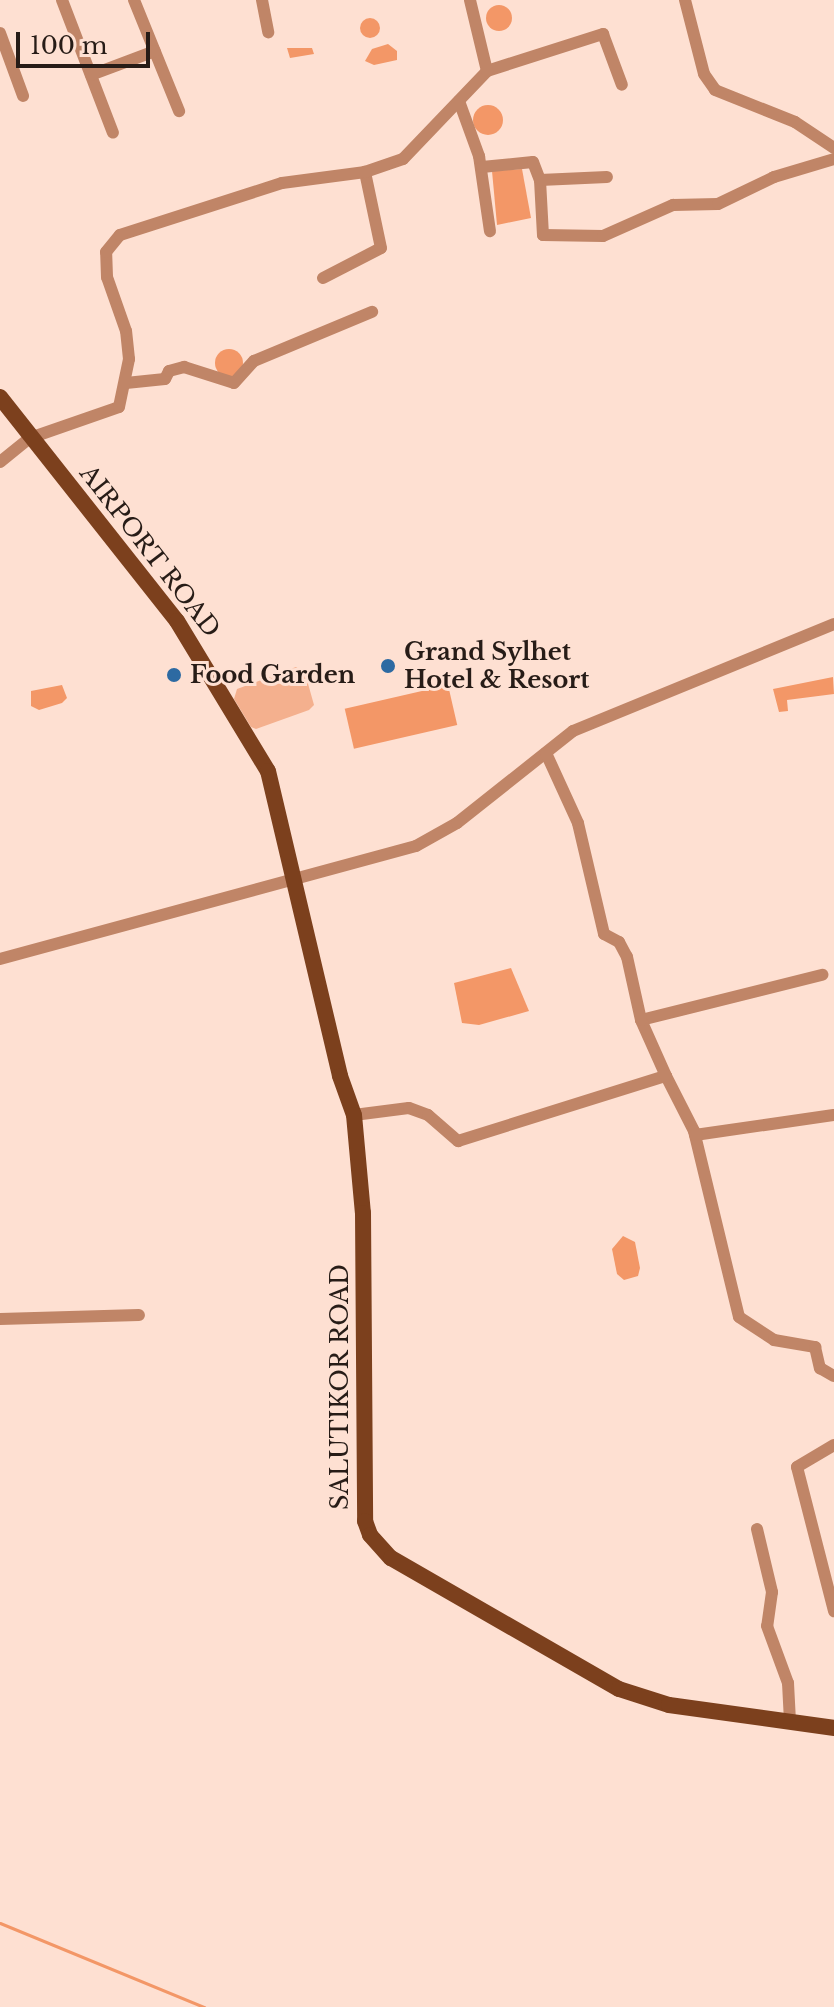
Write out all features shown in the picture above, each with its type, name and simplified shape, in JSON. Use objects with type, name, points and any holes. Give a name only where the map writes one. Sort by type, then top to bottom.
[{"type":"main road","name":"AIRPORT ROAD","points":[[0,397],[177,621],[243,721],[268,771],[296,877]]},
{"type":"main road","name":"SALUTIKOR ROAD","points":[[296,877],[340,1076],[354,1115],[363,1213],[365,1521],[370,1535],[391,1558],[619,1689],[669,1705],[834,1728]]},
{"type":"street","points":[[62,0],[113,133]]},
{"type":"street","points":[[134,0],[179,111]]},
{"type":"street","points":[[262,0],[268,32]]},
{"type":"street","points":[[470,0],[487,71]]},
{"type":"street","points":[[685,0],[704,74],[715,90],[795,122],[834,148]]},
{"type":"street","points":[[0,33],[23,96]]},
{"type":"street","points":[[0,462],[30,438],[119,407],[126,383],[126,331],[107,277],[106,252],[120,235],[282,183],[365,172],[403,159],[487,71],[603,34],[622,85]]},
{"type":"street","points":[[91,75],[155,51]]},
{"type":"street","points":[[459,101],[482,167],[490,231]]},
{"type":"street","points":[[482,167],[533,162],[540,180],[543,235],[603,236],[673,205],[718,204],[774,177],[834,159]]},
{"type":"street","points":[[323,278],[381,248],[365,172]]},
{"type":"street","points":[[540,180],[607,177]]},
{"type":"street","points":[[126,383],[165,379],[169,371],[184,367],[234,383],[254,361],[372,312]]},
{"type":"street","points":[[0,943],[2,958],[416,846],[457,823],[573,731],[834,624]]},
{"type":"street","points":[[546,753],[578,823],[604,934],[619,942],[627,957],[641,1020],[695,1135],[739,1317],[774,1340],[815,1347],[820,1368],[834,1376]]},
{"type":"street","points":[[641,1020],[822,975]]},
{"type":"street","points":[[354,1115],[409,1108],[428,1115],[458,1141],[666,1076]]},
{"type":"street","points":[[695,1135],[834,1115]]},
{"type":"street","points":[[0,1319],[139,1315]]},
{"type":"street","points":[[834,1445],[797,1467],[834,1611]]},
{"type":"street","points":[[757,1529],[772,1592],[767,1626],[788,1683],[790,1722]]},
{"type":"shaded area","points":[[499,5],[508,9],[512,18],[508,27],[499,31],[490,27],[486,18],[490,9]]},
{"type":"shaded area","points":[[370,18],[377,21],[380,28],[377,35],[370,38],[363,35],[360,28],[363,21]]},
{"type":"shaded area","points":[[388,44],[397,51],[397,60],[374,65],[365,61],[372,49]]},
{"type":"shaded area","points":[[287,48],[312,48],[314,54],[290,58]]},
{"type":"shaded area","points":[[488,105],[499,109],[503,120],[499,131],[488,135],[477,131],[473,120],[477,109]]},
{"type":"shaded area","points":[[522,169],[531,218],[497,225],[492,171]]},
{"type":"shaded area","points":[[229,349],[239,353],[243,363],[239,373],[229,377],[219,373],[215,363],[219,353]]},
{"type":"shaded area","points":[[296,667],[305,673],[314,705],[309,710],[256,729],[251,727],[234,699],[237,689]]},
{"type":"shaded area","points":[[833,677],[834,694],[787,700],[788,711],[779,712],[773,689]]},
{"type":"shaded area","points":[[62,685],[67,698],[62,703],[39,710],[31,706],[31,691]]},
{"type":"shaded area","points":[[448,685],[457,725],[354,749],[345,709]]},
{"type":"shaded area","points":[[511,968],[529,1011],[479,1025],[462,1023],[454,983]]},
{"type":"shaded area","points":[[623,1236],[635,1242],[640,1268],[638,1276],[624,1280],[617,1274],[612,1249]]},
{"type":"waterway","points":[[0,1923],[204,2007]]},
{"type":"place","name":"Grand Sylhet Hotel & Resort","points":[[388,666]]},
{"type":"place","name":"Food Garden","points":[[174,675]]}]
